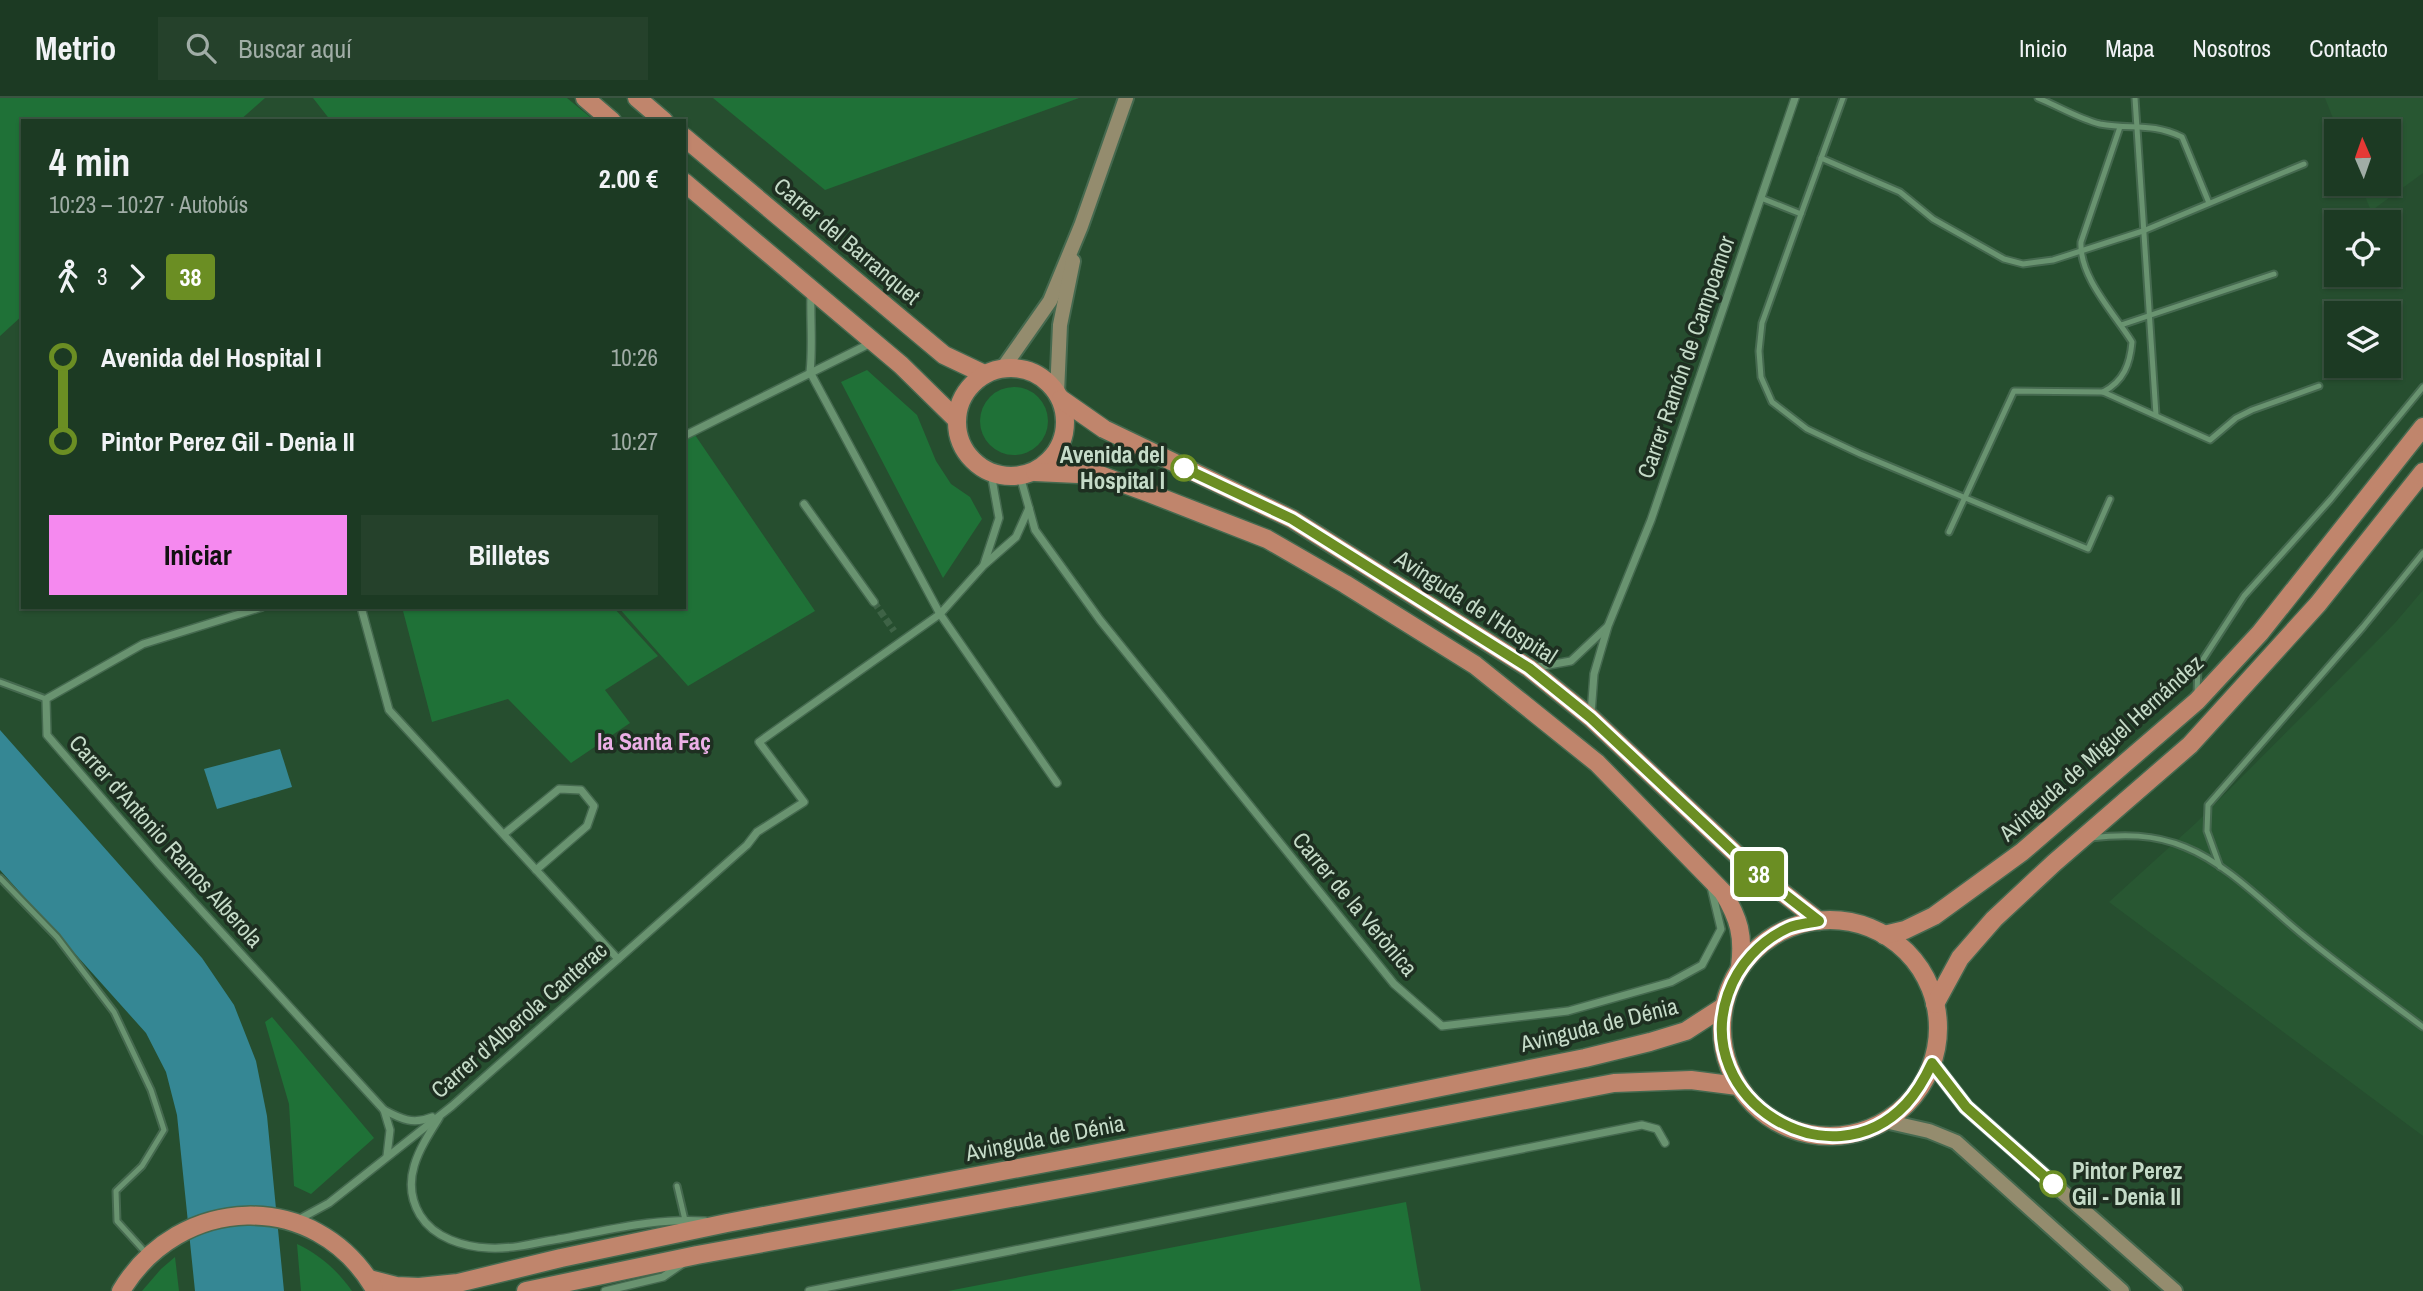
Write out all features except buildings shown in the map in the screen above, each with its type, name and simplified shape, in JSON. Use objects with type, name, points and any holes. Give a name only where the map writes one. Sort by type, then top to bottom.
[{"type":"main road","points":[[585,98],[610,119]]},
{"type":"main road","points":[[637,98],[662,119]]},
{"type":"main road","points":[[1003,368],[1050,301],[1081,226],[1126,98]]},
{"type":"main road","name":"Carrer del Barranquet","points":[[686,139],[944,355],[984,374]]},
{"type":"main road","points":[[686,184],[901,365],[956,419],[963,449],[990,473],[1100,475],[1267,539],[1475,665],[1598,764],[1723,892],[1737,915],[1743,943],[1740,967],[1723,1007],[1722,1040],[1730,1071],[1738,1086],[1756,1107],[1778,1123],[1804,1133],[1832,1136],[1859,1132],[1885,1121],[1905,1105],[1921,1086],[1937,1044],[1935,1004],[1928,983],[1917,964],[1902,948],[1884,935],[1863,925],[1842,920],[1819,921],[1788,928],[1761,944],[1740,967]]},
{"type":"main road","points":[[1028,474],[1053,458],[1062,441],[1066,422],[1059,396],[1060,325],[1081,226]]},
{"type":"main road","points":[[956,419],[967,389],[984,374],[1003,368],[1036,373],[1059,396]]},
{"type":"main road","name":"Avinguda de l'Hospital","points":[[1059,396],[1104,429],[1292,519],[1529,668],[1591,718],[1751,868],[1819,921]]},
{"type":"main road","name":"Avinguda de Miguel Hernández","points":[[1884,935],[1905,930],[1934,916],[2022,852],[2197,701],[2268,622],[2423,427]]},
{"type":"main road","points":[[1935,1004],[1961,958],[1994,919],[2190,746],[2318,604],[2423,472]]},
{"type":"main road","name":"Avinguda de Dénia","points":[[372,1285],[419,1287],[458,1283],[727,1223],[1342,1107],[1585,1058],[1686,1031],[1723,1007]]},
{"type":"main road","points":[[1932,1063],[1976,1116],[2175,1291]]},
{"type":"main road","points":[[526,1291],[697,1255],[1093,1183],[1614,1083],[1691,1080],[1738,1086]]},
{"type":"main road","points":[[1885,1121],[1929,1131],[1956,1142],[2122,1291]]},
{"type":"main road","points":[[121,1291],[148,1255],[178,1233],[220,1218],[264,1216],[289,1221],[315,1231],[336,1244],[354,1261],[372,1285]]},
{"type":"street","name":"Carrer Ramón de Campoamor","points":[[1591,718],[1594,674],[1608,626],[1651,520],[1795,98]]},
{"type":"street","points":[[811,289],[810,331],[813,349],[810,372],[940,614],[1056,783]]},
{"type":"street","points":[[686,435],[874,342]]},
{"type":"street","points":[[984,565],[999,518],[990,473]]},
{"type":"street","name":"Carrer de la Verònica","points":[[1028,474],[1029,508],[1035,530],[1100,620],[1394,984],[1442,1026],[1568,1011],[1671,982],[1702,965],[1721,929],[1708,876]]},
{"type":"street","points":[[804,505],[874,602]]},
{"type":"street","points":[[940,614],[984,565],[1016,537],[1029,508]]},
{"type":"street","points":[[46,699],[143,644],[256,609]]},
{"type":"street","points":[[362,609],[389,710],[618,959]]},
{"type":"street","name":"Carrer d'Alberola Canterac","points":[[289,1221],[329,1203],[442,1113],[747,845],[757,832],[804,802],[759,742],[940,614]]},
{"type":"street","name":"Carrer Ramón de Campoamor","points":[[1529,668],[1570,661],[1608,626]]},
{"type":"street","name":"Carrer d'Antonio Ramos Alberola","points":[[46,699],[47,735],[158,863],[384,1110],[405,1121],[423,1121],[442,1113]]},
{"type":"street","points":[[503,834],[559,789],[581,790],[594,806],[587,826],[536,870]]},
{"type":"street","points":[[384,1110],[390,1130],[387,1156]]},
{"type":"street","points":[[442,1113],[421,1146],[411,1170],[411,1189],[416,1209],[426,1225],[442,1237],[488,1248],[511,1248],[685,1220],[727,1223]]},
{"type":"street","points":[[809,1291],[1642,1125],[1657,1129],[1665,1143]]},
{"type":"street","points":[[605,1291],[663,1277],[697,1255]]},
{"type":"lane","points":[[1843,98],[1762,323],[1759,351],[1761,377],[1772,402],[1807,429],[1860,454],[2088,549],[2110,499]]},
{"type":"lane","points":[[2038,98],[2096,123],[2120,127],[2158,127],[2182,137],[2209,203]]},
{"type":"lane","points":[[2134,98],[2156,415]]},
{"type":"lane","points":[[2103,392],[2112,387],[2126,370],[2132,342],[2088,277],[2081,242],[2120,127]]},
{"type":"lane","points":[[1821,158],[1900,192],[1933,219],[2004,259],[2024,264],[2081,251],[2143,231],[2304,164]]},
{"type":"lane","points":[[1760,198],[1801,214]]},
{"type":"lane","points":[[2121,325],[2274,274]]},
{"type":"lane","points":[[1949,532],[2014,391],[2103,392],[2210,440],[2236,418],[2252,410],[2319,386]]},
{"type":"lane","points":[[2197,701],[2198,667],[2244,596],[2331,499],[2423,387]]},
{"type":"lane","points":[[2220,867],[2207,831],[2208,804],[2363,627],[2423,552]]},
{"type":"lane","points":[[0,682],[46,699]]},
{"type":"lane","points":[[2081,840],[2122,834],[2162,839],[2188,848],[2220,867],[2306,938],[2423,1027]]},
{"type":"lane","points":[[0,878],[57,937],[114,1012],[151,1090],[164,1130],[142,1166],[116,1191],[117,1221],[148,1255]]},
{"type":"lane","points":[[677,1186],[685,1220]]},
{"type":"shaded area","points":[[0,98],[265,98],[241,119],[21,119],[21,317],[0,336]]},
{"type":"shaded area","points":[[313,98],[567,98],[593,119],[329,119]]},
{"type":"shaded area","points":[[713,98],[1079,98],[825,190]]},
{"type":"shaded area","points":[[2325,98],[2423,98],[2423,173],[2401,189],[2401,119],[2333,119]]},
{"type":"shaded area","points":[[2365,196],[2392,196],[2372,210]]},
{"type":"shaded area","points":[[867,370],[917,415],[936,461],[951,484],[970,497],[982,519],[943,578],[841,382]]},
{"type":"shaded area","points":[[1007,387],[1021,387],[1033,392],[1043,402],[1048,421],[1043,440],[1033,450],[1021,455],[1007,455],[995,450],[985,440],[980,428],[980,414],[985,402],[995,392]]},
{"type":"shaded area","points":[[693,432],[815,611],[688,686],[620,609],[686,609],[686,435]]},
{"type":"shaded area","points":[[2423,590],[2423,1136],[2109,902],[2196,823],[2395,623]]},
{"type":"shaded area","points":[[403,609],[615,609],[658,656],[605,690],[630,723],[571,763],[508,699],[432,722]]},
{"type":"shaded area","points":[[272,1017],[374,1138],[311,1194],[294,1186],[289,1104],[265,1022]]},
{"type":"shaded area","points":[[1406,1202],[1421,1291],[948,1291]]},
{"type":"shaded area","points":[[297,1244],[328,1264],[352,1291],[301,1291]]},
{"type":"shaded area","points":[[175,1257],[179,1291],[142,1291],[161,1269]]},
{"type":"water","points":[[0,730],[202,958],[234,1005],[256,1061],[267,1116],[284,1291],[195,1291],[177,1115],[166,1072],[146,1033],[0,870]]},
{"type":"water","points":[[280,749],[292,787],[217,809],[204,769]]},
{"type":"tunnel","points":[[874,602],[894,631]]},
{"type":"bus line","name":"38","points":[[1184,468],[1292,519],[1529,668],[1591,718],[1751,868],[1819,921],[1788,928],[1761,944],[1740,967],[1723,1007],[1721,1023],[1725,1056],[1738,1086],[1756,1107],[1778,1123],[1804,1133],[1832,1136],[1859,1132],[1885,1121],[1905,1105],[1921,1086],[1932,1063],[1966,1107],[2053,1184]]},
{"type":"place","name":"Avenida del Hospital I","points":[[1184,468]]},
{"type":"place","name":"Pintor Perez Gil - Denia II","points":[[2053,1184]]},
{"type":"district","name":"la Santa Faç","points":[[654,742]]}]
